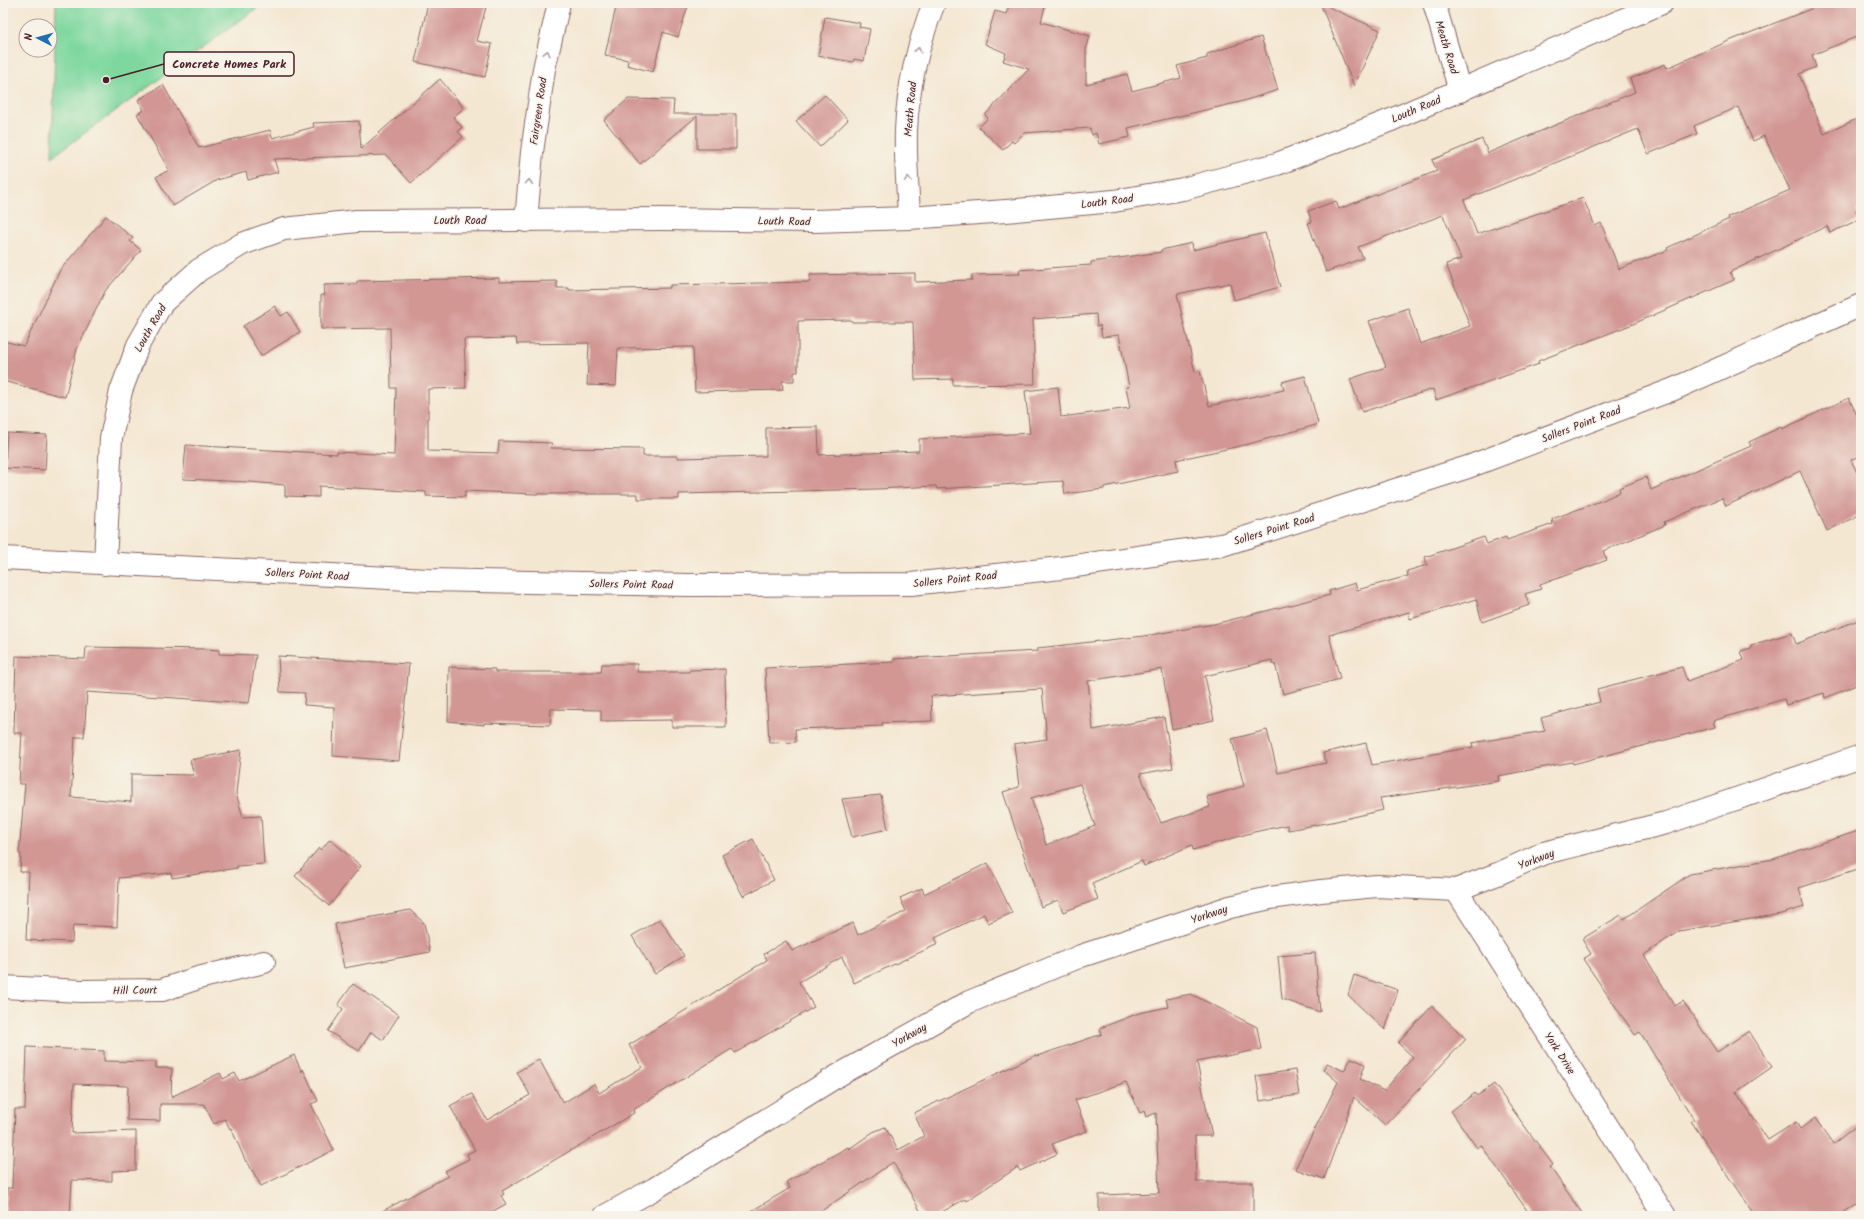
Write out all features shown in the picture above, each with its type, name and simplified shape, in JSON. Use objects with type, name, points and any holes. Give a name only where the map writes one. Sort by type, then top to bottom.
[{"type":"street","name":"Fairgreen Road","points":[[526,221],[532,152],[540,91],[559,3]]},
{"type":"street","name":"Meath Road","points":[[909,218],[906,131],[910,94],[917,51],[934,3]]},
{"type":"street","name":"Meath Road","points":[[1434,3],[1460,91]]},
{"type":"street","name":"Louth Road","points":[[105,564],[111,438],[121,391],[138,345],[162,303],[199,270],[242,244],[284,229],[357,221],[664,219],[814,221],[909,218],[1114,201],[1183,189],[1277,164],[1391,120],[1662,3]]},
{"type":"street","name":"Sollers Point Road","points":[[3,558],[435,580],[688,585],[911,584],[1061,568],[1222,545],[1468,467],[1674,389],[1861,306]]},
{"type":"street","name":"Yorkway","points":[[605,1216],[654,1189],[839,1075],[969,1002],[1081,956],[1230,907],[1270,898],[1321,890],[1377,886],[1456,890],[1500,873],[1544,853],[1666,823],[1861,756]]},
{"type":"street","name":"York Drive","points":[[1456,890],[1665,1216]]},
{"type":"street","name":"Hill Court","points":[[3,987],[81,991],[162,990],[198,978],[264,962]]},
{"type":"green space","points":[[56,3],[264,3],[52,157],[55,58],[58,58],[58,18],[56,18]]},
{"type":"building","points":[[428,3],[487,3],[477,41],[492,44],[485,77],[415,62]]},
{"type":"building","points":[[617,3],[689,3],[678,37],[663,32],[653,72],[627,65],[628,60],[605,55]]},
{"type":"building","points":[[1010,3],[1046,3],[1041,22],[1090,36],[1086,50],[1086,84],[1127,74],[1132,91],[1181,78],[1177,66],[1207,58],[1207,54],[1261,37],[1278,90],[1240,102],[1128,128],[1130,137],[1099,144],[1096,133],[1092,135],[1090,128],[1024,133],[1014,143],[1012,141],[1003,150],[979,127],[988,118],[985,115],[1029,69],[1003,61],[1006,53],[985,44],[995,11],[1006,14]]},
{"type":"building","points":[[1320,3],[1380,30],[1354,86]]},
{"type":"building","points":[[1826,3],[1861,3],[1861,35],[1812,55],[1816,67],[1799,74],[1824,134],[1861,117],[1861,208],[1856,210],[1860,219],[1830,233],[1827,226],[1730,272],[1734,280],[1633,324],[1538,361],[1539,364],[1436,400],[1433,389],[1362,412],[1350,379],[1386,367],[1369,321],[1408,308],[1420,344],[1470,326],[1446,264],[1461,259],[1443,215],[1358,247],[1363,258],[1326,272],[1308,223],[1312,222],[1308,211],[1336,201],[1339,209],[1437,171],[1432,160],[1482,139],[1488,153],[1635,92],[1630,79],[1665,64],[1667,68],[1729,41]],"holes":[[[1738,107],[1753,141],[1764,136],[1790,190],[1728,217],[1729,219],[1667,248],[1668,250],[1619,269],[1601,223],[1595,226],[1583,198],[1477,234],[1464,200],[1638,129],[1648,154],[1697,134],[1694,126]]]},
{"type":"building","points":[[825,17],[860,23],[859,27],[870,29],[864,61],[854,59],[853,62],[818,56]]},
{"type":"building","points":[[440,79],[464,108],[453,117],[462,127],[458,131],[463,137],[411,183],[386,155],[274,159],[278,172],[248,180],[246,172],[217,180],[173,206],[156,177],[169,170],[137,114],[144,110],[138,100],[163,85],[199,148],[270,130],[272,138],[314,127],[313,123],[359,121],[361,149]]},
{"type":"building","points":[[825,95],[848,120],[820,147],[796,121]]},
{"type":"building","points":[[628,99],[674,100],[673,114],[736,114],[736,149],[697,149],[697,116],[640,164],[604,120]]},
{"type":"building","points":[[106,216],[133,238],[130,241],[141,250],[105,291],[77,349],[65,397],[3,381],[3,341],[24,346],[60,270]]},
{"type":"building","points":[[1265,233],[1280,287],[1234,300],[1230,283],[1177,294],[1195,372],[1200,371],[1209,406],[1284,390],[1282,382],[1305,376],[1318,423],[1316,425],[1245,445],[1176,460],[1178,471],[1104,487],[1104,489],[1065,494],[1063,481],[937,489],[936,486],[679,494],[679,499],[638,499],[638,494],[535,494],[465,491],[465,497],[426,496],[426,492],[319,486],[319,497],[285,496],[285,485],[183,479],[186,445],[337,454],[337,452],[394,455],[396,388],[391,388],[390,328],[321,329],[321,295],[325,295],[324,285],[357,284],[357,281],[499,278],[499,282],[557,281],[557,288],[569,288],[569,290],[670,288],[670,285],[810,282],[810,275],[915,273],[915,282],[972,280],[972,275],[1020,274],[1019,270],[1091,265],[1091,262],[1161,252],[1161,250],[1192,243],[1193,250]],"holes":[[[1096,314],[1097,326],[1100,325],[1102,337],[1119,335],[1129,387],[1126,387],[1130,408],[1061,417],[1058,387],[1025,391],[1030,433],[919,439],[919,451],[819,455],[818,427],[766,428],[766,456],[678,458],[678,456],[643,456],[643,449],[551,448],[552,443],[499,441],[498,453],[428,451],[428,389],[466,388],[464,339],[516,338],[517,344],[589,343],[587,385],[616,386],[618,348],[693,347],[695,392],[783,390],[782,381],[794,381],[794,372],[798,372],[798,321],[851,320],[852,322],[913,322],[915,380],[953,379],[953,385],[1035,384],[1033,319]]]},
{"type":"building","points":[[275,306],[281,316],[288,312],[300,332],[261,356],[243,326]]},
{"type":"building","points":[[1849,398],[1861,424],[1861,455],[1851,460],[1861,481],[1861,514],[1827,531],[1800,471],[1726,506],[1722,498],[1664,522],[1665,525],[1603,551],[1607,560],[1540,585],[1541,589],[1525,594],[1529,605],[1482,622],[1476,599],[1410,619],[1409,612],[1329,635],[1340,679],[1283,694],[1275,664],[1273,664],[1272,660],[1205,676],[1214,720],[1172,729],[1162,669],[1088,681],[1093,730],[1164,717],[1173,768],[1140,774],[1161,823],[1210,807],[1207,797],[1244,786],[1232,739],[1267,730],[1278,773],[1326,763],[1323,753],[1366,743],[1372,765],[1473,747],[1472,743],[1545,731],[1541,718],[1600,702],[1597,689],[1682,667],[1687,681],[1744,660],[1741,651],[1751,648],[1751,645],[1792,633],[1796,644],[1861,619],[1861,683],[1825,698],[1824,693],[1786,705],[1784,699],[1713,721],[1715,727],[1573,764],[1572,762],[1498,776],[1499,781],[1380,798],[1383,810],[1332,822],[1288,830],[1287,825],[1254,832],[1193,850],[1192,845],[1144,866],[1142,861],[1092,883],[1098,899],[1063,912],[1058,900],[1041,907],[1003,792],[1019,787],[1014,744],[1047,739],[1042,689],[931,696],[932,721],[882,723],[882,726],[795,729],[796,742],[769,743],[765,668],[894,662],[894,659],[1038,651],[1038,648],[1144,636],[1214,624],[1330,595],[1329,591],[1355,583],[1357,590],[1408,576],[1407,571],[1427,565],[1425,557],[1484,537],[1487,544],[1506,537],[1507,540],[1553,524],[1552,519],[1603,500],[1620,492],[1619,488],[1646,477],[1651,490],[1751,446],[1749,442],[1781,427],[1782,429]],"holes":[[[1080,784],[1095,826],[1046,845],[1031,798]]]},
{"type":"building","points":[[7,433],[47,435],[45,470],[5,468]]},
{"type":"building","points":[[86,647],[206,649],[219,650],[219,654],[256,655],[249,703],[87,692],[84,737],[75,737],[71,797],[131,802],[131,774],[194,775],[190,760],[241,750],[236,793],[243,817],[261,816],[264,864],[237,866],[237,868],[172,878],[171,873],[119,878],[117,927],[73,925],[72,942],[26,940],[29,872],[20,872],[21,854],[19,854],[25,784],[19,784],[22,733],[14,733],[16,656],[85,659]]},
{"type":"building","points":[[278,656],[409,664],[399,761],[333,756],[334,707],[304,705],[305,693],[280,692]]},
{"type":"building","points":[[602,664],[637,664],[637,672],[689,672],[690,670],[725,669],[726,727],[672,727],[672,720],[601,721],[601,710],[551,709],[550,725],[484,723],[484,725],[448,721],[449,667],[495,669],[495,672],[601,672]]},
{"type":"building","points":[[881,795],[888,829],[852,837],[842,799]]},
{"type":"building","points":[[1861,830],[1861,868],[1799,888],[1804,907],[1781,914],[1679,931],[1644,955],[1675,1006],[1683,1001],[1717,1052],[1749,1031],[1772,1067],[1736,1092],[1768,1140],[1796,1122],[1800,1129],[1815,1118],[1833,1144],[1861,1122],[1861,1202],[1840,1216],[1755,1216],[1691,1121],[1694,1120],[1640,1032],[1635,1035],[1583,959],[1591,954],[1582,939],[1621,915],[1624,919],[1690,874],[1773,859]]},
{"type":"building","points":[[330,839],[361,866],[329,906],[295,876],[319,848],[321,850]]},
{"type":"building","points":[[753,839],[774,880],[743,896],[722,855]]},
{"type":"building","points":[[988,863],[1012,913],[988,923],[984,914],[935,938],[938,944],[854,983],[842,957],[799,982],[814,1007],[735,1053],[732,1049],[730,1050],[633,1110],[634,1113],[502,1191],[504,1194],[501,1196],[506,1204],[484,1216],[373,1216],[448,1176],[445,1171],[469,1159],[467,1154],[475,1150],[450,1106],[472,1094],[487,1120],[530,1095],[517,1072],[539,1059],[563,1103],[594,1084],[599,1093],[642,1067],[629,1045],[767,960],[764,954],[786,941],[792,951],[853,923],[858,935],[906,911],[900,898],[922,888],[924,894]]},
{"type":"building","points":[[410,910],[424,923],[430,952],[344,968],[335,924]]},
{"type":"building","points":[[660,919],[684,956],[655,974],[632,936]]},
{"type":"building","points":[[1315,953],[1320,1012],[1282,999],[1278,956]]},
{"type":"building","points":[[1354,975],[1398,990],[1385,1030],[1348,995]]},
{"type":"building","points":[[353,984],[399,1015],[383,1040],[371,1032],[359,1051],[328,1031],[343,1009],[338,1005]]},
{"type":"building","points":[[1191,994],[1257,1027],[1261,1049],[1197,1062],[1212,1136],[1195,1136],[1196,1182],[1253,1182],[1253,1216],[1099,1216],[1099,1195],[1159,1193],[1156,1113],[1146,1117],[1144,1111],[1140,1113],[1126,1082],[1075,1100],[1087,1131],[1052,1144],[1057,1154],[1020,1171],[1018,1167],[966,1201],[965,1199],[935,1216],[923,1216],[893,1162],[814,1216],[743,1216],[790,1188],[786,1182],[848,1147],[849,1149],[873,1132],[885,1127],[898,1150],[924,1136],[914,1113],[1036,1055],[1037,1056],[1102,1034],[1100,1028],[1139,1013],[1168,1007],[1166,999]]},
{"type":"building","points":[[1432,1006],[1466,1039],[1385,1125],[1354,1097],[1324,1179],[1295,1169],[1338,1082],[1323,1069],[1327,1063],[1344,1071],[1351,1058],[1365,1064],[1360,1079],[1384,1091],[1413,1057],[1398,1043]]},
{"type":"building","points":[[27,1047],[104,1051],[104,1061],[156,1062],[156,1068],[172,1068],[171,1097],[220,1073],[223,1079],[235,1073],[239,1081],[294,1055],[302,1072],[303,1069],[318,1101],[311,1104],[334,1150],[261,1186],[247,1161],[246,1162],[231,1128],[230,1129],[225,1119],[214,1124],[204,1104],[160,1104],[160,1121],[127,1120],[128,1086],[74,1084],[72,1133],[136,1131],[136,1170],[112,1171],[112,1181],[72,1180],[70,1216],[5,1216],[7,1188],[12,1188],[15,1109],[25,1109]]},
{"type":"building","points":[[1295,1070],[1299,1095],[1260,1101],[1256,1076]]},
{"type":"building","points":[[1494,1084],[1553,1165],[1550,1167],[1584,1216],[1531,1216],[1481,1145],[1477,1148],[1451,1111],[1475,1093],[1477,1096]]},
{"type":"place","name":"Concrete Homes Park","points":[[106,80]]}]
